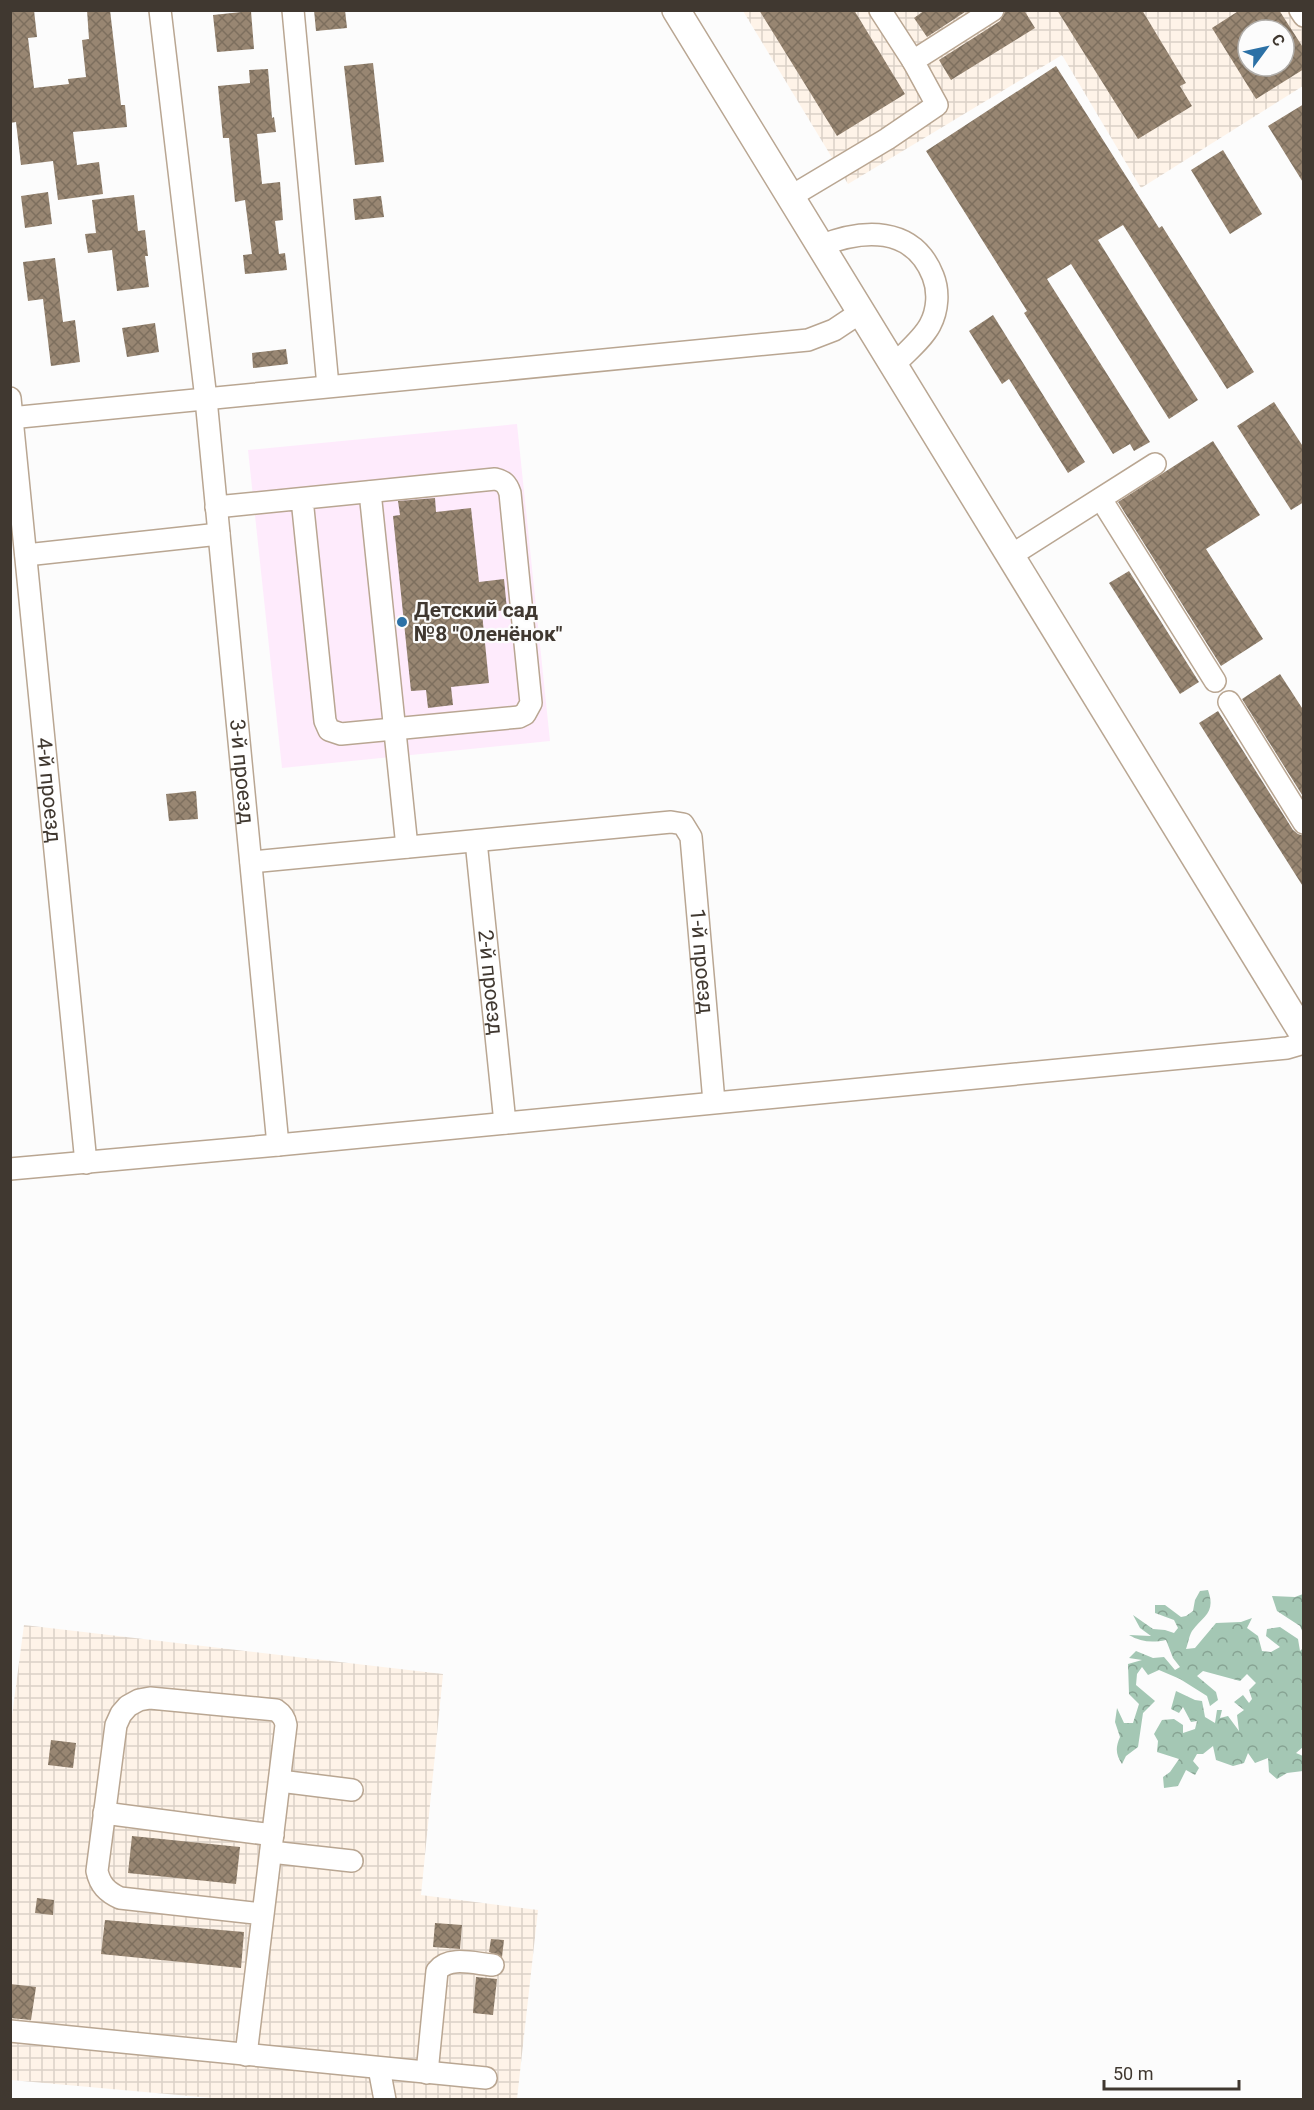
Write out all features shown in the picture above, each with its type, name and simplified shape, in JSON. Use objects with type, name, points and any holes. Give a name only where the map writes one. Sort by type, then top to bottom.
[{"type":"main road","points":[[676,10],[1304,1035]]},
{"type":"street","name":"3-й проезд","points":[[160,10],[206,399],[278,1145]]},
{"type":"street","points":[[293,10],[328,386]]},
{"type":"street","points":[[790,198],[887,139],[937,105],[913,61],[880,10]]},
{"type":"street","points":[[913,61],[993,10]]},
{"type":"street","points":[[1300,10],[1304,16]]},
{"type":"street","points":[[820,246],[841,237],[879,234],[912,246],[923,256],[936,282],[935,312],[930,326],[893,366]]},
{"type":"street","points":[[11,411],[206,399],[808,340],[834,330],[861,312]]},
{"type":"street","name":"4-й проезд","points":[[11,411],[86,1163]]},
{"type":"street","points":[[1010,556],[1155,464]]},
{"type":"street","points":[[216,507],[302,498],[370,492],[495,479],[503,481],[510,493],[531,703],[525,714],[519,717],[341,734],[329,730],[325,721],[302,498]]},
{"type":"street","points":[[370,492],[407,847]]},
{"type":"street","points":[[1101,499],[1215,681]]},
{"type":"street","points":[[26,555],[219,534]]},
{"type":"street","points":[[1228,702],[1304,823]]},
{"type":"street","name":"1-й проезд","points":[[476,841],[671,822],[683,824],[691,837],[714,1102]]},
{"type":"street","points":[[250,862],[476,841]]},
{"type":"street","name":"2-й проезд","points":[[476,841],[505,1124]]},
{"type":"street","points":[[10,1170],[1287,1048],[1304,1042]]},
{"type":"street","points":[[246,2055],[286,1725],[282,1714],[276,1710],[150,1698],[139,1700],[128,1706],[116,1725],[97,1871],[99,1880],[111,1894],[120,1898],[263,1914]]},
{"type":"street","points":[[280,1781],[352,1790]]},
{"type":"street","points":[[104,1813],[272,1843],[352,1861]]},
{"type":"street","points":[[427,2073],[437,1971],[441,1966],[453,1962],[494,1965]]},
{"type":"street","points":[[20,2032],[486,2078]]},
{"type":"street","points":[[379,2068],[385,2100]]},
{"type":"shaded area","points":[[743,11],[1303,11],[1303,86],[1141,188],[1062,55],[848,184]]},
{"type":"shaded area","name":"Детский сад №8 \"Оленёнок\"","points":[[517,424],[550,741],[282,768],[248,450]]},
{"type":"shaded area","points":[[24,1625],[443,1674],[421,1895],[538,1910],[517,2099],[234,2100],[11,2080],[10,1731]]},
{"type":"green space","points":[[1208,1590],[1210,1609],[1192,1631],[1186,1649],[1195,1648],[1216,1623],[1241,1622],[1252,1618],[1247,1628],[1258,1636],[1262,1651],[1271,1652],[1280,1647],[1266,1636],[1267,1629],[1280,1627],[1298,1639],[1300,1651],[1303,1648],[1303,1747],[1296,1753],[1303,1756],[1303,1771],[1287,1773],[1277,1779],[1269,1772],[1268,1758],[1255,1763],[1248,1753],[1244,1763],[1233,1766],[1216,1760],[1213,1746],[1203,1754],[1197,1754],[1193,1761],[1199,1768],[1195,1775],[1186,1770],[1178,1786],[1164,1788],[1163,1777],[1170,1772],[1179,1759],[1157,1752],[1158,1741],[1154,1734],[1162,1720],[1174,1719],[1183,1725],[1183,1733],[1195,1729],[1197,1721],[1191,1722],[1183,1707],[1179,1713],[1171,1709],[1176,1691],[1202,1701],[1205,1717],[1215,1723],[1217,1710],[1222,1710],[1220,1718],[1228,1716],[1239,1731],[1237,1715],[1244,1710],[1234,1702],[1243,1695],[1249,1703],[1252,1699],[1249,1690],[1256,1683],[1247,1674],[1240,1681],[1203,1671],[1197,1676],[1216,1692],[1218,1700],[1210,1706],[1207,1696],[1180,1679],[1159,1670],[1148,1675],[1142,1667],[1137,1674],[1136,1685],[1155,1701],[1143,1713],[1138,1747],[1126,1756],[1122,1764],[1120,1761],[1117,1745],[1120,1737],[1115,1722],[1117,1708],[1124,1723],[1133,1723],[1139,1704],[1129,1694],[1128,1664],[1142,1660],[1129,1658],[1136,1651],[1153,1658],[1164,1657],[1175,1670],[1180,1667],[1173,1658],[1166,1640],[1147,1641],[1129,1635],[1151,1636],[1140,1628],[1133,1615],[1153,1629],[1174,1633],[1178,1628],[1174,1620],[1155,1613],[1155,1605],[1165,1605],[1181,1617],[1186,1616],[1193,1611],[1200,1591]]},
{"type":"green space","points":[[1303,1594],[1303,1633],[1300,1626],[1277,1611],[1272,1596],[1295,1597]]},
{"type":"building","points":[[10,10],[34,10],[37,37],[28,38],[34,88],[69,84],[68,79],[86,77],[82,40],[89,39],[87,10],[110,10],[121,105],[125,105],[127,127],[73,132],[77,165],[99,162],[103,194],[58,200],[53,161],[21,165],[16,122],[10,123]]},
{"type":"building","points":[[314,10],[345,10],[347,28],[316,31]]},
{"type":"building","points":[[759,10],[854,10],[905,94],[837,136]]},
{"type":"building","points":[[925,10],[968,10],[927,37],[914,18]]},
{"type":"building","points":[[1006,10],[1024,10],[1035,28],[951,80],[939,60],[1000,21]]},
{"type":"building","points":[[1057,10],[1142,10],[1186,83],[1180,86],[1192,106],[1138,139]]},
{"type":"building","points":[[1240,10],[1279,10],[1284,18],[1236,18],[1236,67],[1212,28]]},
{"type":"building","points":[[251,11],[254,49],[217,52],[213,15]]},
{"type":"building","points":[[1296,37],[1304,49],[1304,69],[1296,74]]},
{"type":"building","points":[[373,63],[384,162],[355,165],[344,66]]},
{"type":"building","points":[[1056,66],[1159,228],[1162,226],[1254,372],[1227,389],[1123,225],[1098,240],[1198,400],[1169,419],[1071,264],[1047,279],[1150,442],[1134,451],[1130,444],[1113,454],[1024,313],[1027,311],[926,151]]},
{"type":"building","points":[[268,69],[272,118],[274,117],[276,132],[257,134],[262,184],[280,182],[283,220],[275,221],[279,254],[285,253],[287,270],[245,274],[243,255],[252,254],[245,200],[235,202],[229,138],[223,138],[218,86],[250,83],[249,70]]},
{"type":"building","points":[[1243,78],[1290,78],[1256,99]]},
{"type":"building","points":[[1304,104],[1304,184],[1268,126]]},
{"type":"building","points":[[1223,150],[1262,214],[1230,234],[1191,170]]},
{"type":"building","points":[[48,192],[52,224],[25,228],[21,196]]},
{"type":"building","points":[[134,195],[138,231],[145,230],[148,256],[145,256],[149,287],[117,291],[112,250],[88,253],[85,234],[96,233],[92,200]]},
{"type":"building","points":[[381,196],[384,217],[355,220],[353,199]]},
{"type":"building","points":[[55,258],[63,322],[75,320],[80,362],[51,366],[43,299],[28,301],[23,262]]},
{"type":"building","points":[[993,315],[1085,462],[1068,473],[1009,379],[1002,384],[969,331]]},
{"type":"building","points":[[155,323],[159,352],[127,357],[122,328]]},
{"type":"building","points":[[286,349],[288,364],[253,368],[252,353]]},
{"type":"building","points":[[1274,402],[1304,448],[1304,502],[1291,510],[1237,426]]},
{"type":"building","points":[[1213,441],[1260,515],[1206,549],[1263,639],[1221,666],[1118,502]]},
{"type":"building","points":[[435,498],[436,512],[471,508],[479,582],[504,579],[507,610],[482,613],[489,683],[451,687],[453,705],[428,708],[426,690],[411,691],[393,516],[400,515],[398,501]]},
{"type":"building","points":[[1129,571],[1199,682],[1180,694],[1109,583]]},
{"type":"building","points":[[1280,674],[1304,711],[1304,798],[1242,699]]},
{"type":"building","points":[[1218,711],[1293,830],[1304,836],[1304,888],[1199,723]]},
{"type":"building","points":[[196,791],[198,819],[169,821],[166,794]]},
{"type":"building","points":[[51,1740],[76,1743],[73,1768],[48,1765]]},
{"type":"building","points":[[132,1836],[240,1847],[236,1884],[128,1873]]},
{"type":"building","points":[[37,1898],[54,1900],[53,1915],[35,1913]]},
{"type":"building","points":[[105,1920],[244,1932],[241,1968],[101,1954]]},
{"type":"building","points":[[435,1923],[462,1925],[460,1949],[433,1947]]},
{"type":"building","points":[[491,1939],[504,1940],[502,1957],[489,1952]]},
{"type":"building","points":[[476,1977],[497,1979],[493,2015],[473,2013]]},
{"type":"building","points":[[10,1984],[36,1987],[31,2020],[10,2018]]},
{"type":"place","name":"Детский сад №8 \"Оленёнок\"","points":[[402,622]]}]
